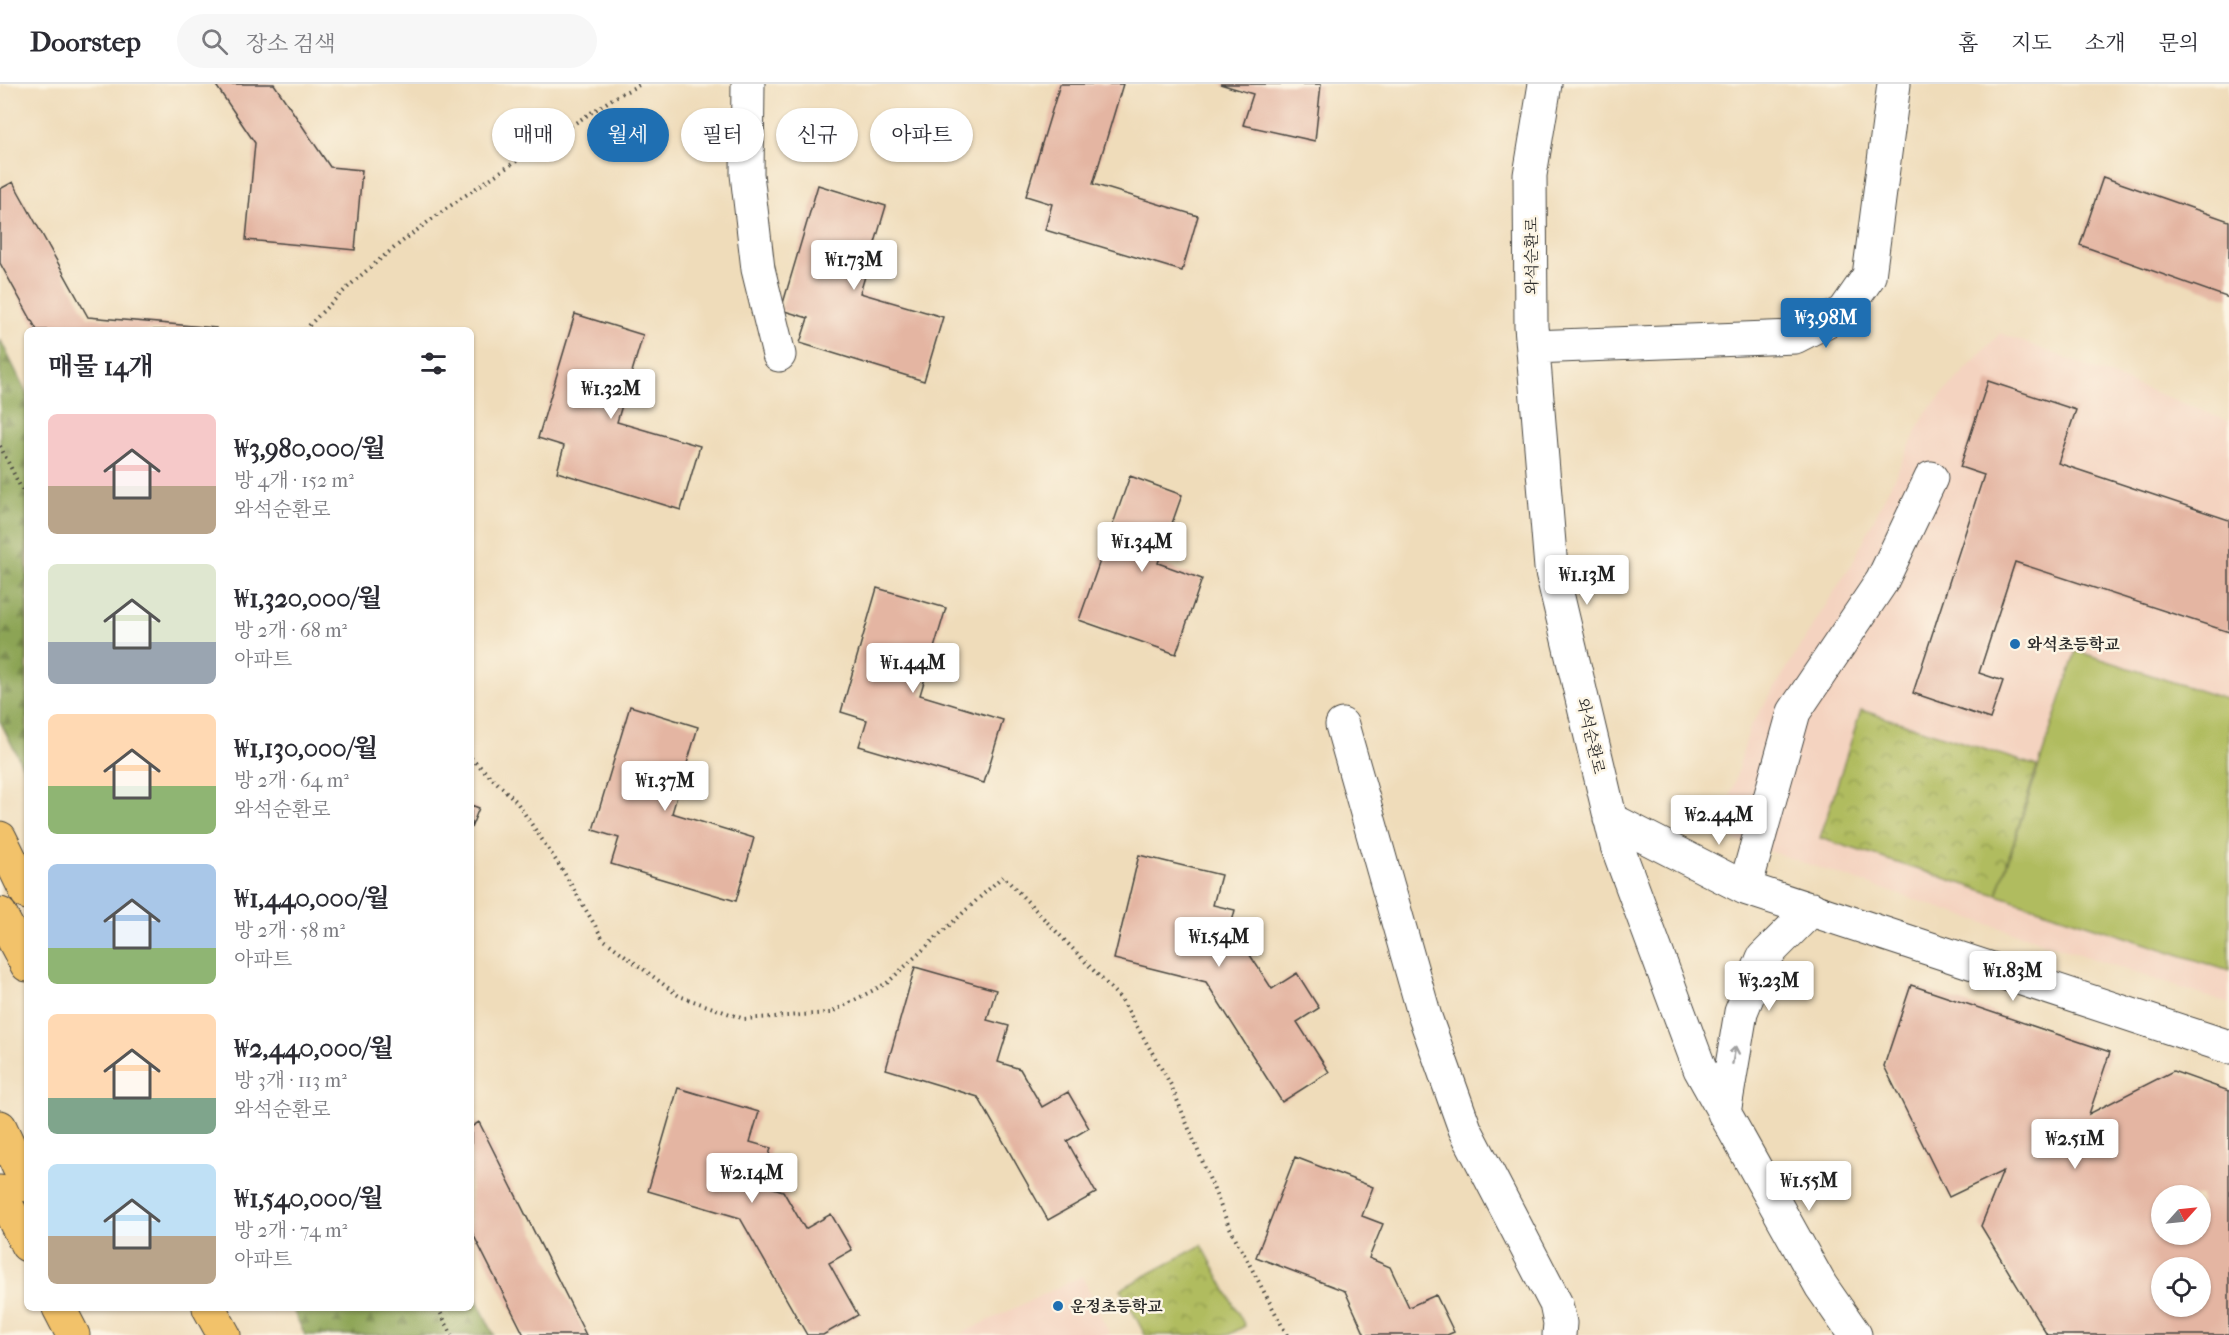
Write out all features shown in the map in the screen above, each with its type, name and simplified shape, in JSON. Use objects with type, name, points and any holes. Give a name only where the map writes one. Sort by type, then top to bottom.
[{"type":"highway","points":[[0,838],[24,887]]},
{"type":"highway","points":[[0,914],[24,959]]},
{"type":"highway","points":[[0,1127],[24,1179]]},
{"type":"highway","points":[[0,1192],[24,1239]]},
{"type":"highway","points":[[61,1311],[73,1335]]},
{"type":"highway","points":[[85,1311],[97,1335]]},
{"type":"highway","points":[[211,1311],[224,1335]]},
{"type":"highway","points":[[233,1311],[245,1335]]},
{"type":"street","points":[[748,84],[747,174],[758,269],[779,355]]},
{"type":"street","name":"와석순환로","points":[[1545,84],[1530,174],[1531,326],[1551,568],[1610,819],[1617,846],[1700,1069],[1821,1286],[1855,1335]]},
{"type":"street","points":[[1533,347],[1795,337],[1844,312],[1869,276],[1894,84]]},
{"type":"street","points":[[1745,888],[1794,712],[1882,581],[1931,478]]},
{"type":"street","points":[[1342,725],[1425,1017],[1465,1129],[1556,1304],[1560,1323],[1559,1335]]},
{"type":"street","points":[[1610,819],[1745,888],[2229,1047]]},
{"type":"street","points":[[1724,1113],[1742,1012],[1763,958],[1812,909]]},
{"type":"path","points":[[308,327],[331,302],[430,219],[615,97],[641,84]]},
{"type":"path","points":[[0,446],[24,494]]},
{"type":"path","points":[[474,761],[516,801],[563,871],[603,939],[679,996],[744,1019],[830,1013],[887,983],[1004,876],[1121,999],[1171,1085],[1228,1224],[1287,1335]]},
{"type":"path","points":[[440,1311],[452,1335]]},
{"type":"shaded area","name":"와석초등학교","points":[[2000,333],[2229,421],[2229,1004],[1720,835],[1749,729],[1854,560],[1926,412]]},
{"type":"shaded area","name":"운정초등학교","points":[[1082,1276],[1110,1335],[958,1335]]},
{"type":"green space","points":[[0,339],[24,388],[24,769],[0,721]]},
{"type":"green space","points":[[2076,651],[2229,700],[2229,971],[1997,895]]},
{"type":"green space","points":[[1861,710],[2037,766],[1997,895],[1820,838]]},
{"type":"green space","points":[[1202,1245],[1245,1326],[1228,1335],[1145,1335],[1121,1289]]},
{"type":"green space","points":[[474,1294],[494,1335],[305,1335],[293,1311],[474,1311]]},
{"type":"building","points":[[215,84],[274,84],[330,167],[362,170],[355,250],[246,240],[255,143]]},
{"type":"building","points":[[1060,84],[1123,84],[1093,184],[1198,216],[1182,271],[1045,230],[1052,204],[1026,196]]},
{"type":"building","points":[[1220,84],[1321,84],[1315,141],[1243,125],[1253,94]]},
{"type":"building","points":[[2103,177],[2229,221],[2229,298],[2080,245]]},
{"type":"building","points":[[13,182],[88,317],[204,327],[35,327],[0,263],[0,189]]},
{"type":"building","points":[[818,185],[886,206],[860,293],[943,317],[924,381],[800,343],[808,318],[781,310]]},
{"type":"building","points":[[575,314],[643,335],[617,422],[700,446],[681,510],[557,472],[564,446],[538,438]]},
{"type":"building","points":[[1988,381],[2076,410],[2058,463],[2229,520],[2229,632],[2015,562],[1979,673],[2003,681],[1990,719],[1913,693],[1984,475],[1960,467]]},
{"type":"building","points":[[1130,476],[1182,495],[1158,563],[1202,579],[1176,654],[1079,620]]},
{"type":"building","points":[[877,588],[946,608],[920,695],[1003,720],[984,783],[859,746],[867,720],[841,712]]},
{"type":"building","points":[[630,706],[698,727],[672,813],[754,838],[736,901],[611,864],[619,838],[593,830]]},
{"type":"building","points":[[474,806],[479,808],[474,820]]},
{"type":"building","points":[[1139,855],[1221,875],[1213,905],[1235,910],[1226,946],[1248,952],[1272,989],[1297,973],[1319,1008],[1297,1022],[1329,1072],[1282,1102],[1206,982],[1114,959]]},
{"type":"building","points":[[915,967],[996,990],[987,1020],[1009,1026],[998,1062],[1020,1069],[1042,1107],[1068,1092],[1089,1128],[1067,1141],[1096,1193],[1048,1220],[978,1097],[886,1069]]},
{"type":"building","points":[[1911,985],[2110,1052],[2089,1114],[2173,1071],[2229,1091],[2229,1335],[2047,1335],[1981,1226],[2003,1171],[1949,1197],[1884,1066]]},
{"type":"building","points":[[678,1088],[759,1112],[750,1142],[771,1148],[761,1184],[783,1191],[805,1229],[831,1214],[852,1250],[829,1263],[858,1315],[823,1335],[807,1335],[740,1218],[648,1191]]},
{"type":"building","points":[[479,1122],[586,1335],[524,1335],[474,1236],[474,1125]]},
{"type":"building","points":[[1295,1157],[1373,1187],[1362,1216],[1383,1224],[1369,1258],[1390,1267],[1409,1307],[1436,1295],[1454,1332],[1447,1335],[1365,1335],[1345,1291],[1256,1257]]},
{"type":"place","name":"와석초등학교","points":[[2015,644]]},
{"type":"place","name":"운정초등학교","points":[[1058,1306]]}]
